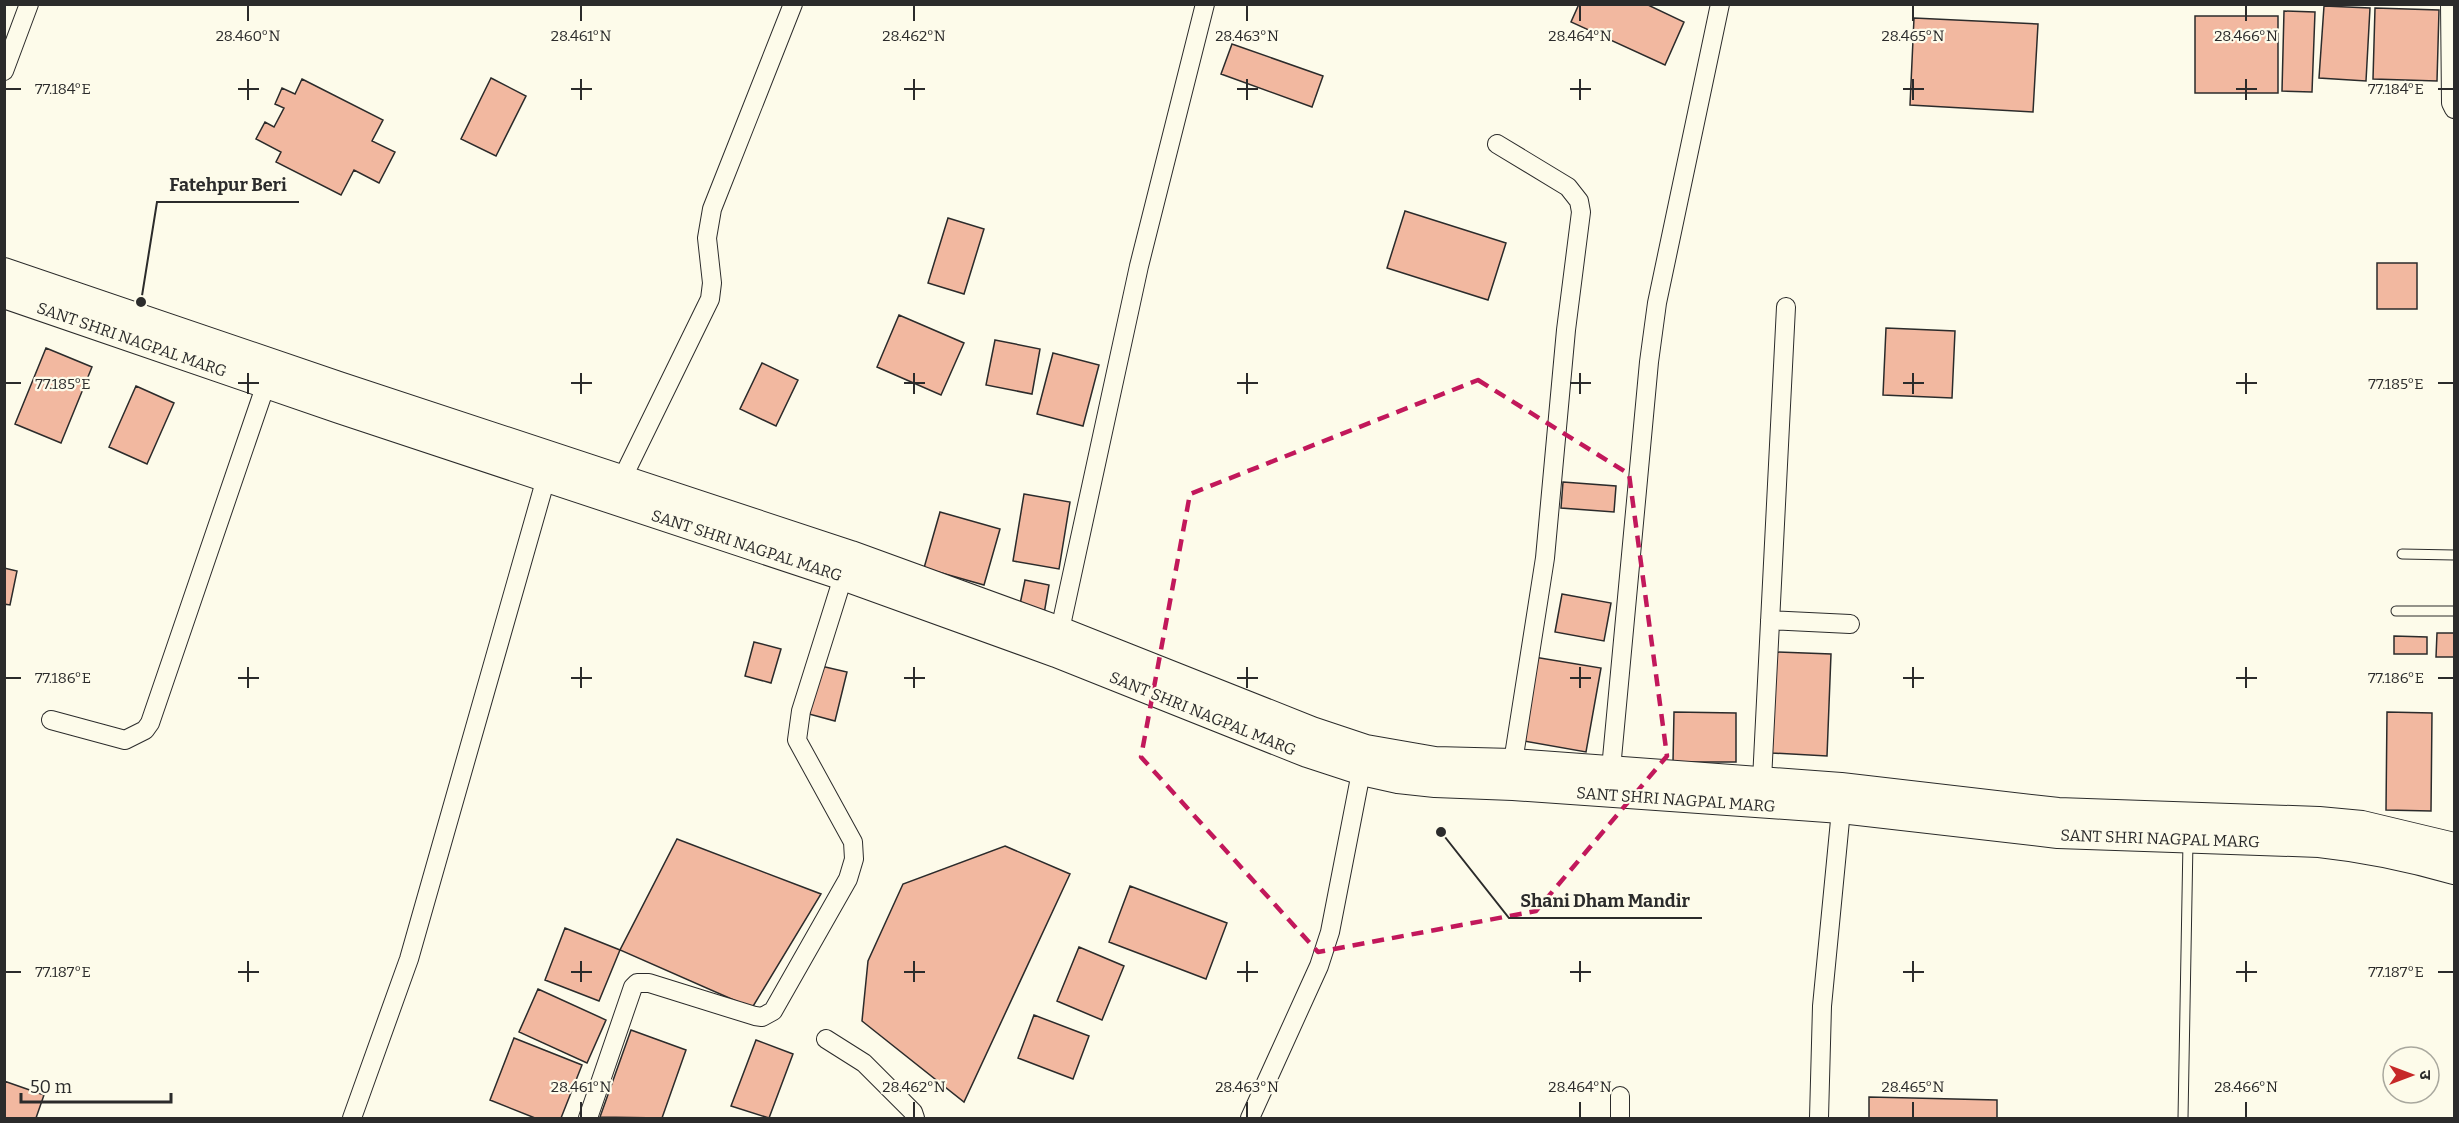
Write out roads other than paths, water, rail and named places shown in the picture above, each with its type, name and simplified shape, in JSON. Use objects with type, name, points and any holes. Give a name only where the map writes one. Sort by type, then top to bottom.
[{"type":"main road","name":"SANT SHRI NAGPAL MARG","points":[[4,271],[339,385],[851,554],[1060,630],[1301,726],[1398,780],[1841,810],[2058,835],[2188,838],[2361,848],[2402,856],[2454,871]]},
{"type":"main road","name":"SANT SHRI NAGPAL MARG","points":[[4,295],[843,577],[1056,654],[1307,754],[1364,760],[1435,759],[1514,762],[1762,780],[1841,786],[2058,811],[2330,821],[2402,832],[2454,846]]},
{"type":"street","points":[[4,71],[29,4]]},
{"type":"street","points":[[623,477],[710,299],[712,283],[707,238],[712,209],[793,4]]},
{"type":"street","points":[[1060,630],[1139,266],[1205,4]]},
{"type":"street","points":[[1611,769],[1649,362],[1657,303],[1720,4]]},
{"type":"street","points":[[2450,4],[2451,103],[2454,109]]},
{"type":"street","points":[[1497,144],[1568,187],[1579,201],[1581,212],[1566,330],[1545,558],[1514,762]]},
{"type":"street","points":[[1762,780],[1786,307]]},
{"type":"street","points":[[51,720],[125,740],[145,730],[150,723],[266,384]]},
{"type":"street","points":[[352,1119],[409,959],[546,478]]},
{"type":"street","points":[[588,1119],[633,987],[637,983],[649,982],[755,1016],[768,1015],[849,879],[854,859],[853,842],[797,740],[801,711],[843,577]]},
{"type":"street","points":[[1770,620],[1850,624]]},
{"type":"street","points":[[1250,1119],[1322,955],[1340,890],[1364,760]]},
{"type":"street","points":[[1819,1119],[1822,1005],[1841,810]]},
{"type":"street","points":[[826,1039],[864,1063],[913,1112],[915,1119]]},
{"type":"street","points":[[1620,1096],[1620,1119]]},
{"type":"lane","points":[[2402,554],[2454,555]]},
{"type":"lane","points":[[2396,612],[2454,612]]},
{"type":"lane","points":[[2183,1119],[2188,838]]},
{"type":"place","name":"Fatehpur Beri","points":[[141,302]]},
{"type":"place","name":"Shani Dham Mandir","points":[[1441,832]]}]
